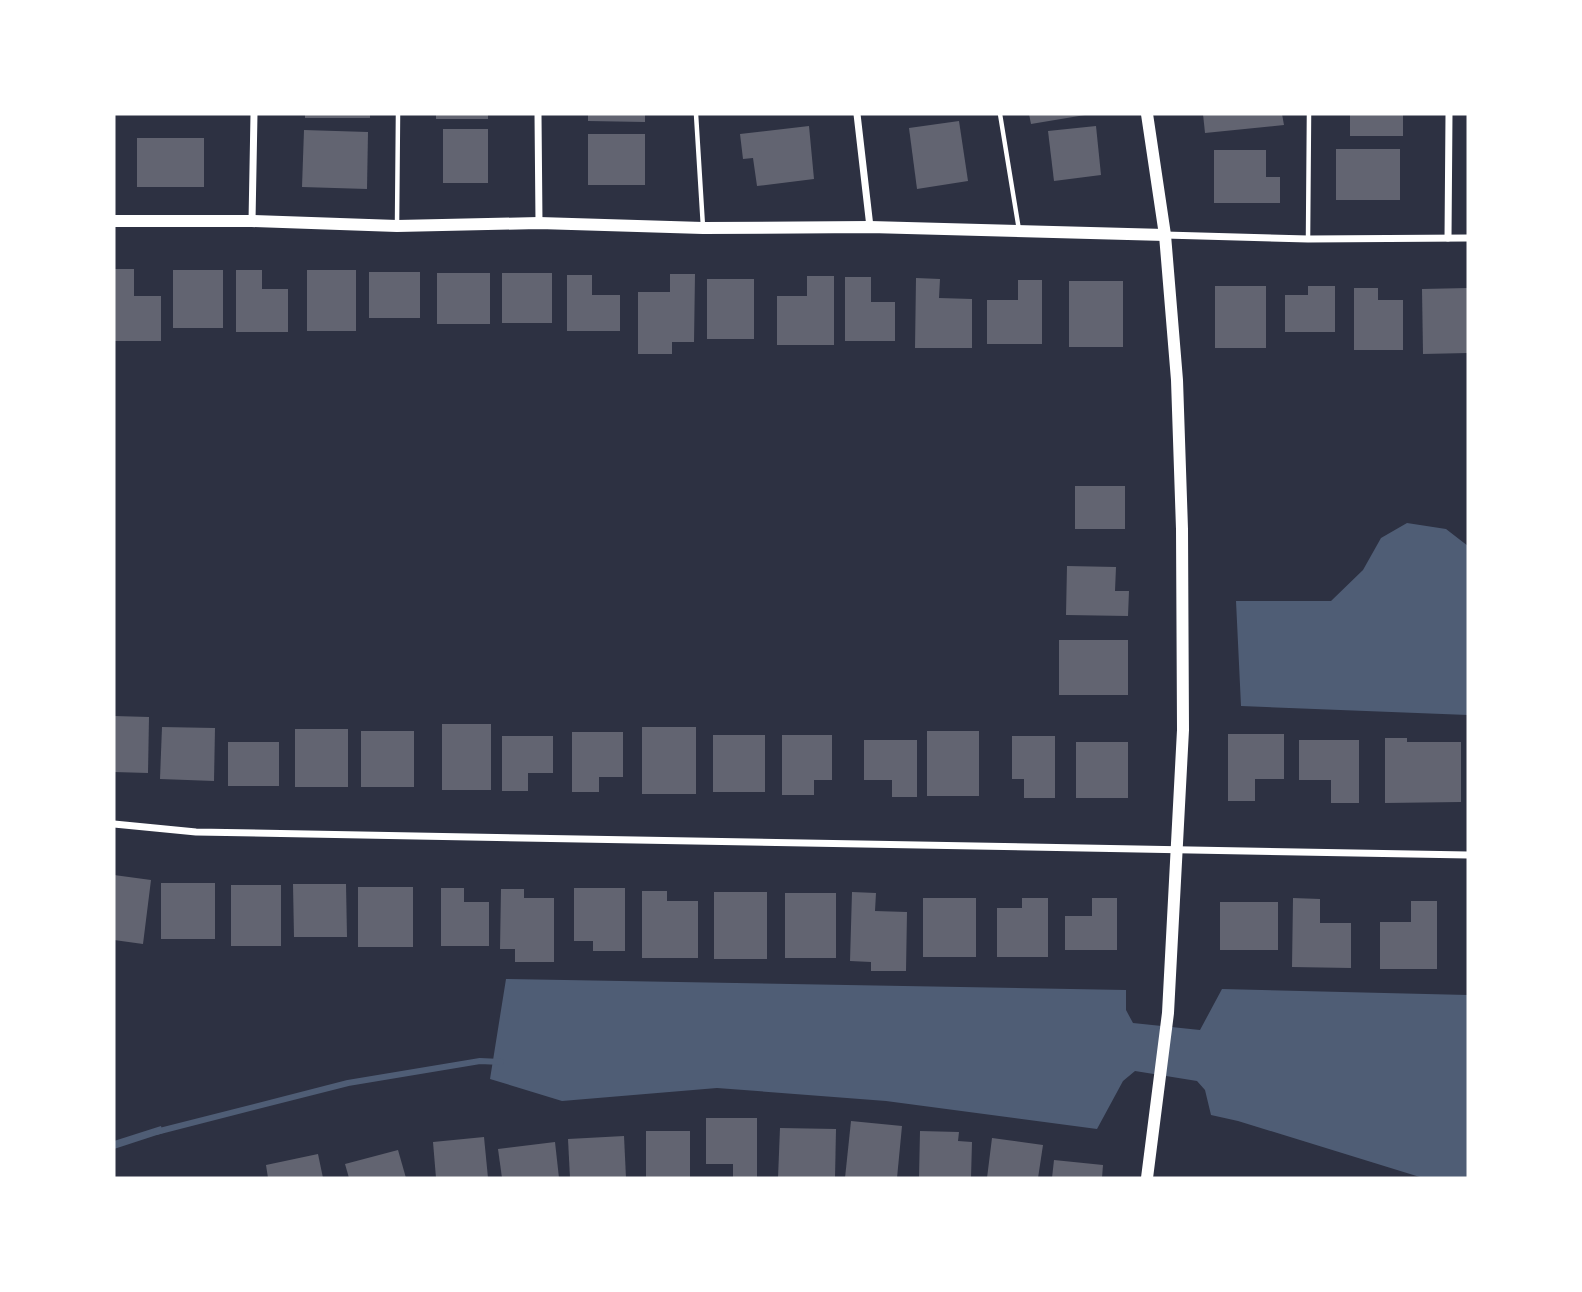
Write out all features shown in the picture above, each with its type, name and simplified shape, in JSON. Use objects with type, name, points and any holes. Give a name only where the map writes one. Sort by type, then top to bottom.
[{"type":"street","points":[[252,221],[254,114]]},
{"type":"street","points":[[538,114],[538,223]]},
{"type":"street","points":[[857,114],[870,227]]},
{"type":"street","points":[[1147,114],[1165,235],[1177,380],[1182,493],[1183,730],[1168,1013],[1147,1178]]},
{"type":"street","points":[[1448,238],[1449,114]]},
{"type":"street","points":[[114,221],[252,221],[397,226],[538,223],[704,228],[870,227],[1308,239],[1468,238]]},
{"type":"street","points":[[114,824],[196,832],[1468,855]]},
{"type":"lane","points":[[397,226],[398,114]]},
{"type":"lane","points":[[696,114],[704,228]]},
{"type":"lane","points":[[1000,114],[1019,230]]},
{"type":"lane","points":[[1308,239],[1309,114]]},
{"type":"water","points":[[1407,523],[1446,529],[1468,546],[1468,715],[1241,706],[1236,601],[1331,601],[1363,570],[1381,538]]},
{"type":"water","points":[[506,979],[1126,990],[1126,1010],[1133,1023],[1200,1030],[1222,989],[1468,995],[1468,1178],[1423,1178],[1211,1115],[1205,1090],[1197,1081],[1135,1071],[1123,1081],[1097,1129],[886,1101],[717,1088],[562,1101],[490,1079]]},
{"type":"water","points":[[161,1126],[163,1133],[114,1149],[114,1141]]},
{"type":"building","points":[[305,114],[370,114],[370,118],[305,118]]},
{"type":"building","points":[[436,114],[488,114],[488,119],[436,119]]},
{"type":"building","points":[[588,114],[645,114],[645,122],[588,121]]},
{"type":"building","points":[[1029,114],[1085,114],[1085,115],[1031,124]]},
{"type":"building","points":[[1203,114],[1282,114],[1284,125],[1205,133]]},
{"type":"building","points":[[1350,114],[1403,114],[1403,136],[1350,136]]},
{"type":"building","points":[[959,121],[968,181],[917,189],[909,128]]},
{"type":"building","points":[[809,126],[814,179],[757,186],[753,158],[743,159],[740,134]]},
{"type":"building","points":[[1096,126],[1101,175],[1054,181],[1048,131]]},
{"type":"building","points":[[443,129],[488,129],[488,183],[443,183]]},
{"type":"building","points":[[304,130],[368,132],[367,189],[302,187]]},
{"type":"building","points":[[588,134],[645,134],[645,185],[588,185]]},
{"type":"building","points":[[137,138],[204,138],[204,187],[137,187]]},
{"type":"building","points":[[1336,149],[1400,149],[1400,200],[1336,200]]},
{"type":"building","points":[[1214,150],[1266,150],[1266,177],[1280,177],[1280,203],[1214,203]]},
{"type":"building","points":[[114,269],[134,269],[134,296],[161,296],[161,341],[114,341]]},
{"type":"building","points":[[173,270],[223,270],[223,328],[173,328]]},
{"type":"building","points":[[236,270],[262,270],[262,289],[288,289],[288,332],[236,332]]},
{"type":"building","points":[[307,270],[356,270],[356,331],[307,331]]},
{"type":"building","points":[[369,272],[420,272],[420,318],[369,318]]},
{"type":"building","points":[[437,273],[490,273],[490,324],[437,324]]},
{"type":"building","points":[[502,273],[552,273],[552,323],[502,323]]},
{"type":"building","points":[[670,274],[695,274],[694,342],[672,342],[672,354],[638,354],[638,292],[670,292]]},
{"type":"building","points":[[567,275],[592,275],[592,295],[620,295],[620,331],[567,331]]},
{"type":"building","points":[[807,276],[834,276],[834,345],[777,345],[777,296],[807,296]]},
{"type":"building","points":[[845,277],[871,277],[871,302],[895,302],[895,341],[845,341]]},
{"type":"building","points":[[916,278],[940,279],[939,298],[972,299],[972,348],[915,348]]},
{"type":"building","points":[[707,279],[754,279],[754,339],[707,339]]},
{"type":"building","points":[[1018,280],[1042,280],[1042,344],[987,344],[987,300],[1018,300]]},
{"type":"building","points":[[1069,281],[1123,281],[1123,347],[1069,347]]},
{"type":"building","points":[[1215,286],[1266,286],[1266,348],[1215,348]]},
{"type":"building","points":[[1308,286],[1335,286],[1335,332],[1285,332],[1285,295],[1308,295]]},
{"type":"building","points":[[1354,288],[1378,288],[1378,300],[1403,300],[1403,350],[1354,350]]},
{"type":"building","points":[[1468,288],[1468,353],[1423,354],[1422,289]]},
{"type":"building","points":[[1075,486],[1125,486],[1125,529],[1075,529]]},
{"type":"building","points":[[1067,566],[1116,567],[1115,591],[1129,591],[1128,616],[1066,615]]},
{"type":"building","points":[[1059,640],[1128,640],[1128,695],[1059,695]]},
{"type":"building","points":[[114,716],[149,717],[148,773],[114,772]]},
{"type":"building","points":[[442,724],[491,724],[491,790],[442,790]]},
{"type":"building","points":[[162,727],[215,728],[214,781],[160,779]]},
{"type":"building","points":[[642,727],[696,727],[696,794],[642,794]]},
{"type":"building","points":[[295,729],[348,729],[348,787],[295,787]]},
{"type":"building","points":[[361,731],[414,731],[414,787],[361,787]]},
{"type":"building","points":[[927,731],[979,731],[979,796],[927,796]]},
{"type":"building","points":[[572,732],[623,732],[623,777],[599,777],[599,792],[572,792]]},
{"type":"building","points":[[1228,734],[1284,734],[1284,779],[1255,779],[1255,801],[1228,801]]},
{"type":"building","points":[[713,735],[765,735],[765,792],[713,792]]},
{"type":"building","points":[[782,735],[832,735],[832,780],[814,780],[814,795],[782,795]]},
{"type":"building","points":[[502,736],[553,736],[553,773],[528,773],[528,791],[502,791]]},
{"type":"building","points":[[1012,736],[1055,736],[1055,798],[1024,798],[1024,779],[1012,779]]},
{"type":"building","points":[[1385,738],[1407,738],[1407,742],[1461,742],[1461,802],[1385,803]]},
{"type":"building","points":[[864,740],[917,740],[917,797],[892,797],[892,780],[864,780]]},
{"type":"building","points":[[1299,740],[1359,740],[1359,803],[1331,803],[1331,780],[1299,780]]},
{"type":"building","points":[[228,742],[279,742],[279,786],[228,786]]},
{"type":"building","points":[[1076,742],[1128,742],[1128,798],[1076,798]]},
{"type":"building","points":[[114,875],[151,880],[143,944],[114,940]]},
{"type":"building","points":[[161,883],[215,883],[215,939],[161,939]]},
{"type":"building","points":[[293,884],[346,884],[347,937],[294,937]]},
{"type":"building","points":[[231,885],[281,885],[281,946],[231,946]]},
{"type":"building","points":[[358,887],[413,887],[413,947],[358,947]]},
{"type":"building","points":[[441,888],[464,888],[464,902],[489,902],[489,946],[441,946]]},
{"type":"building","points":[[574,888],[625,888],[625,951],[593,951],[593,941],[574,941]]},
{"type":"building","points":[[501,889],[524,889],[524,898],[554,898],[554,962],[515,962],[515,949],[500,949]]},
{"type":"building","points":[[642,891],[667,891],[667,901],[698,901],[698,958],[642,958]]},
{"type":"building","points":[[714,892],[767,892],[767,959],[714,959]]},
{"type":"building","points":[[852,892],[876,893],[875,911],[907,912],[906,971],[871,971],[871,962],[850,961]]},
{"type":"building","points":[[785,893],[836,893],[836,958],[785,958]]},
{"type":"building","points":[[923,898],[976,898],[976,957],[923,957]]},
{"type":"building","points":[[1022,898],[1048,898],[1048,957],[997,957],[997,908],[1022,908]]},
{"type":"building","points":[[1092,898],[1117,898],[1117,950],[1065,950],[1065,916],[1092,916]]},
{"type":"building","points":[[1293,898],[1320,899],[1320,923],[1351,923],[1351,968],[1292,967]]},
{"type":"building","points":[[1411,901],[1437,901],[1437,969],[1380,969],[1380,922],[1411,922]]},
{"type":"building","points":[[1220,902],[1278,902],[1278,950],[1220,950]]},
{"type":"building","points":[[706,1118],[757,1118],[757,1178],[733,1178],[733,1164],[706,1164]]},
{"type":"building","points":[[851,1121],[902,1126],[897,1178],[845,1178]]},
{"type":"building","points":[[780,1128],[836,1129],[835,1178],[778,1178]]},
{"type":"building","points":[[646,1131],[690,1131],[690,1178],[646,1178]]},
{"type":"building","points":[[920,1131],[959,1132],[958,1141],[972,1142],[971,1178],[919,1178]]},
{"type":"building","points":[[624,1136],[626,1178],[570,1178],[568,1139]]},
{"type":"building","points":[[484,1137],[488,1178],[436,1178],[433,1142]]},
{"type":"building","points":[[992,1138],[1043,1145],[1038,1178],[987,1178]]},
{"type":"building","points":[[555,1142],[559,1178],[502,1178],[498,1149]]},
{"type":"building","points":[[398,1150],[406,1178],[349,1178],[345,1164]]},
{"type":"building","points":[[318,1154],[323,1178],[268,1178],[266,1165]]},
{"type":"building","points":[[1054,1160],[1103,1165],[1102,1178],[1052,1178]]},
{"type":"waterway","points":[[156,1132],[348,1083],[480,1061],[501,1062]]}]
